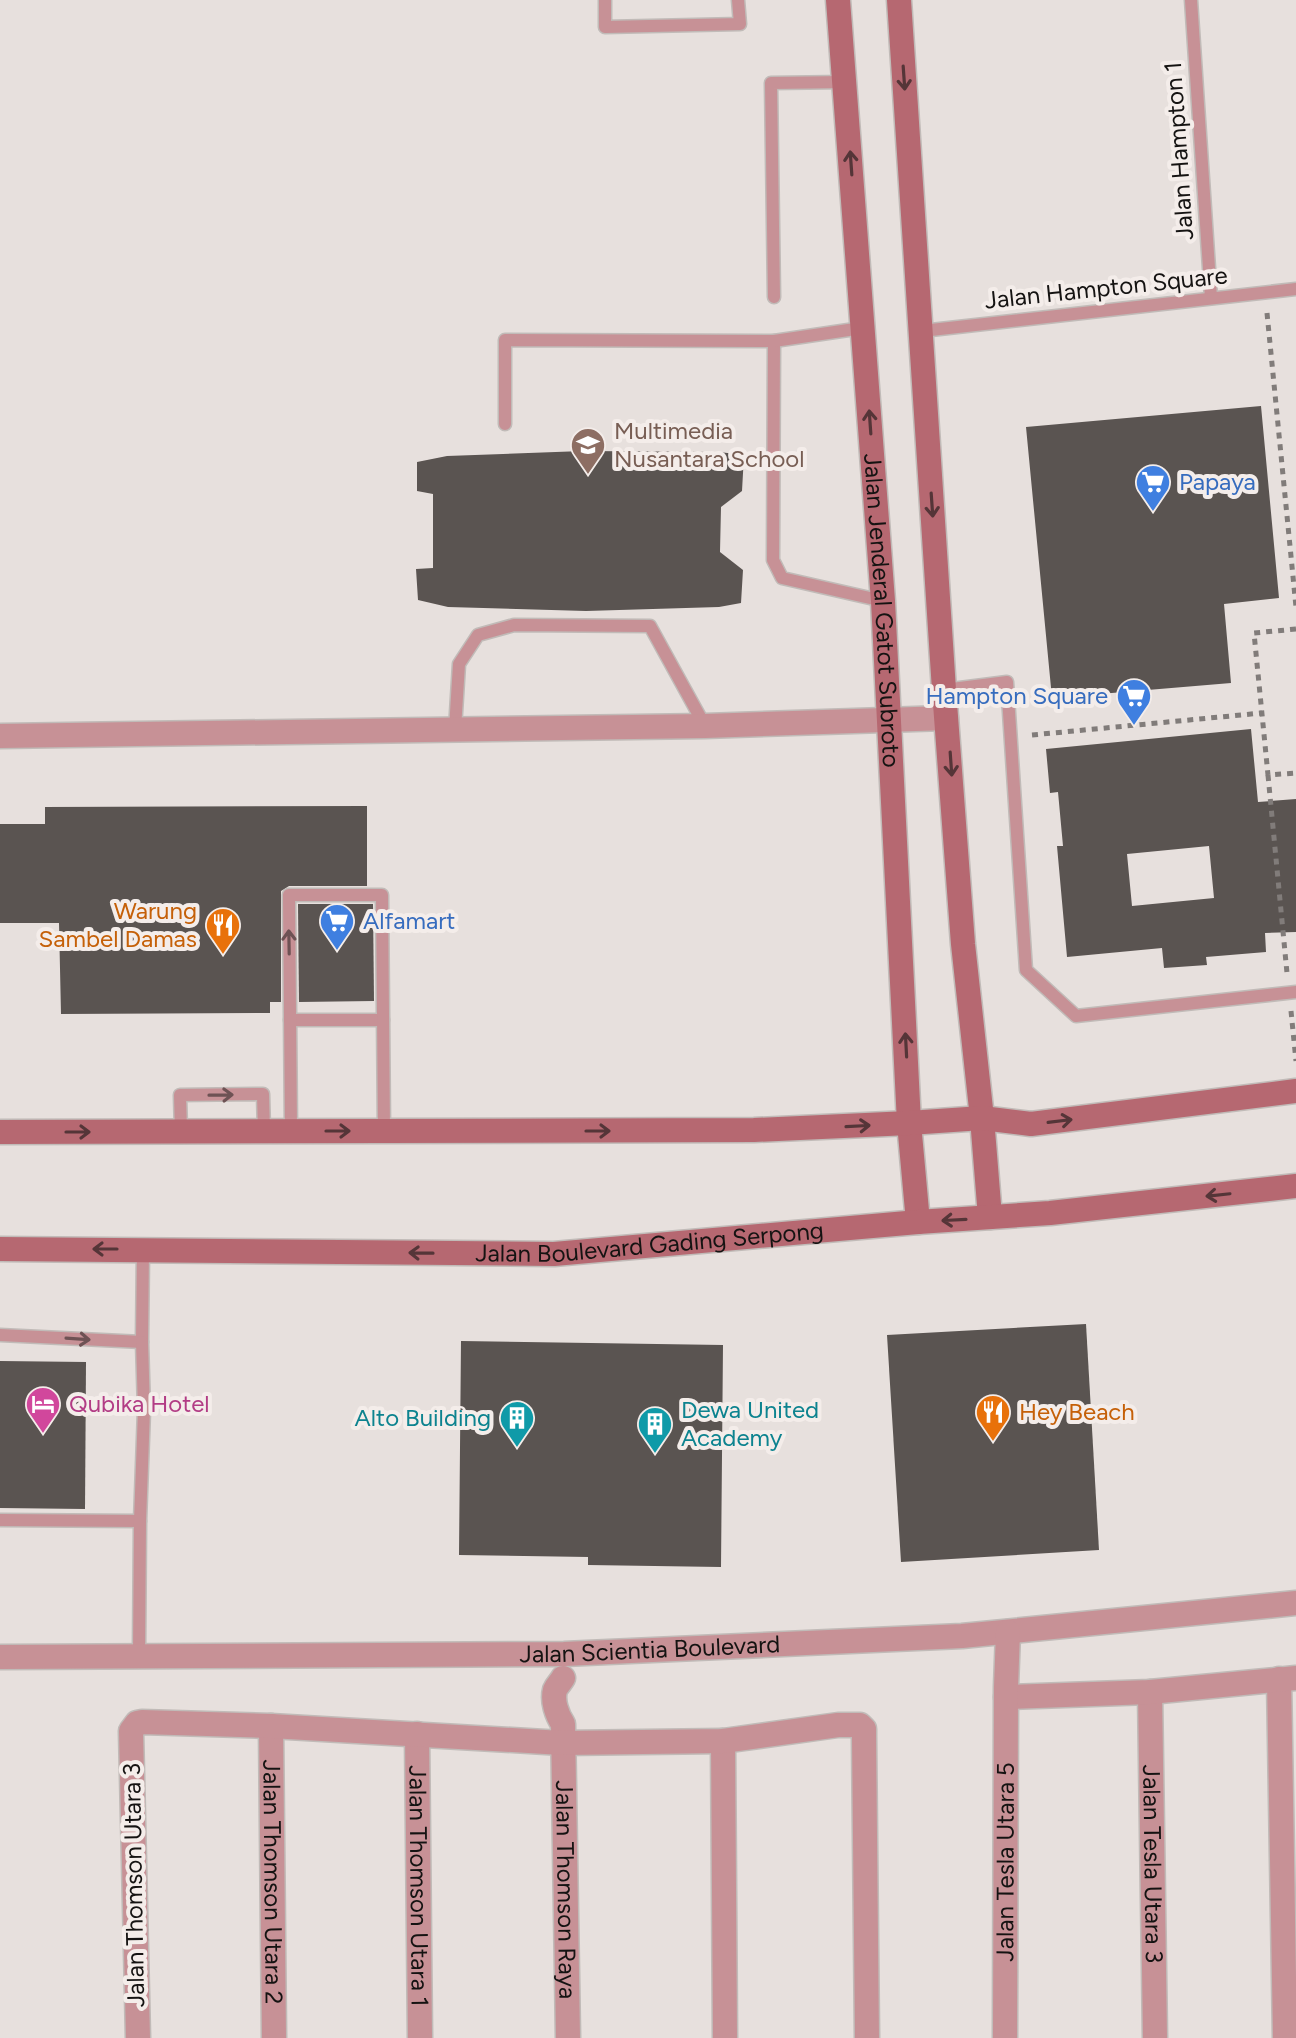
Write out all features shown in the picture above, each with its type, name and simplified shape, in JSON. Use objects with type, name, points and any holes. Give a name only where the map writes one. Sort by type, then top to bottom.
[{"type":"main road","name":"Jalan Jenderal Gatot Subroto","points":[[838,0],[883,601],[909,1123],[918,1222]]},
{"type":"main road","points":[[899,0],[946,718],[963,944],[990,1217]]},
{"type":"main road","points":[[0,1132],[754,1130],[982,1118],[1031,1124],[1296,1091]]},
{"type":"main road","name":"Jalan Boulevard Gading Serpong","points":[[0,1249],[554,1254],[1050,1213],[1296,1186]]},
{"type":"street","points":[[0,736],[705,726],[946,718]]},
{"type":"street","name":"Jalan Scientia Boulevard","points":[[0,1657],[139,1655],[564,1666],[1008,1632],[1296,1603]]},
{"type":"street","name":"Jalan Tesla Utara 5","points":[[1005,2038],[1008,1632]]},
{"type":"street","name":"Jalan Thomson Raya","points":[[564,1666],[555,1690],[556,1713],[562,1733],[568,2038]]},
{"type":"street","points":[[1006,1692],[1150,1692],[1287,1678],[1285,2038]]},
{"type":"street","name":"Jalan Tesla Utara 3","points":[[1150,1692],[1155,2038]]},
{"type":"street","name":"Jalan Thomson Utara 3","points":[[138,2038],[132,1727],[142,1722],[271,1726]]},
{"type":"street","points":[[271,1726],[417,1734],[562,1733],[723,1741],[838,1725],[860,1725],[864,1729],[867,2038]]},
{"type":"street","name":"Jalan Thomson Utara 2","points":[[271,1726],[274,2038]]},
{"type":"street","name":"Jalan Thomson Utara 1","points":[[417,1734],[420,2038]]},
{"type":"street","points":[[723,1741],[725,2038]]},
{"type":"lane","points":[[605,0],[605,27],[740,24],[738,0]]},
{"type":"lane","name":"Jalan Hampton 1","points":[[1191,0],[1211,298]]},
{"type":"lane","points":[[774,297],[771,83],[845,82]]},
{"type":"lane","name":"Jalan Hampton Square","points":[[922,331],[1296,289]]},
{"type":"lane","points":[[505,424],[505,340],[774,341],[862,328]]},
{"type":"lane","points":[[774,341],[773,560],[782,578],[883,601]]},
{"type":"lane","points":[[455,729],[459,664],[478,635],[514,625],[650,626],[705,726]]},
{"type":"lane","points":[[944,690],[1007,682],[1026,970],[1076,1016],[1293,992]]},
{"type":"lane","points":[[291,1131],[289,895],[382,895],[384,1131]]},
{"type":"lane","points":[[290,1020],[383,1020]]},
{"type":"lane","points":[[181,1132],[180,1095],[263,1094],[264,1132]]},
{"type":"lane","points":[[139,1655],[144,1410],[143,1249]]},
{"type":"lane","points":[[0,1335],[142,1342]]},
{"type":"lane","points":[[0,1520],[140,1521]]},
{"type":"path","points":[[1265,292],[1296,607]]},
{"type":"path","points":[[1296,629],[1254,633],[1293,992],[1296,1061]]},
{"type":"path","points":[[1010,737],[1262,713]]},
{"type":"path","points":[[1268,775],[1296,773]]},
{"type":"building","name":"Papaya","points":[[1261,406],[1279,598],[1224,604],[1231,683],[1052,698],[1026,427]]},
{"type":"building","points":[[583,451],[744,455],[742,491],[721,507],[720,552],[743,570],[741,603],[719,607],[586,611],[448,607],[418,600],[416,569],[433,568],[433,494],[417,491],[417,462],[447,456]]},
{"type":"building","points":[[1251,729],[1258,802],[1296,799],[1296,932],[1265,933],[1266,952],[1206,957],[1207,965],[1164,968],[1162,948],[1067,957],[1057,846],[1063,846],[1058,792],[1050,793],[1046,749]],"holes":[[[1209,846],[1214,898],[1132,906],[1127,854]]]},
{"type":"building","points":[[367,806],[367,886],[289,886],[281,891],[281,1002],[270,1002],[270,1013],[61,1014],[59,923],[0,923],[0,824],[45,824],[45,807]]},
{"type":"building","name":"Alfamart","points":[[298,904],[373,904],[374,1001],[299,1002]]},
{"type":"building","name":"Hey Beach","points":[[1086,1324],[1099,1550],[901,1562],[887,1335]]},
{"type":"building","points":[[461,1341],[723,1345],[721,1567],[588,1565],[588,1557],[459,1555]]},
{"type":"building","name":"Qubika Hotel","points":[[0,1361],[86,1362],[85,1509],[0,1508]]},
{"type":"place","name":"Multimedia Nusantara School","points":[[588,476]]},
{"type":"place","name":"Papaya","points":[[1153,513]]},
{"type":"place","name":"Hampton Square","points":[[1134,727]]},
{"type":"place","name":"Alfamart","points":[[337,952]]},
{"type":"place","name":"Warung Sambel Damas","points":[[223,956]]},
{"type":"place","name":"Qubika Hotel","points":[[43,1435]]},
{"type":"place","name":"Hey Beach","points":[[993,1443]]},
{"type":"place","name":"Alto Building","points":[[517,1449]]},
{"type":"place","name":"Dewa United Academy","points":[[655,1455]]}]
